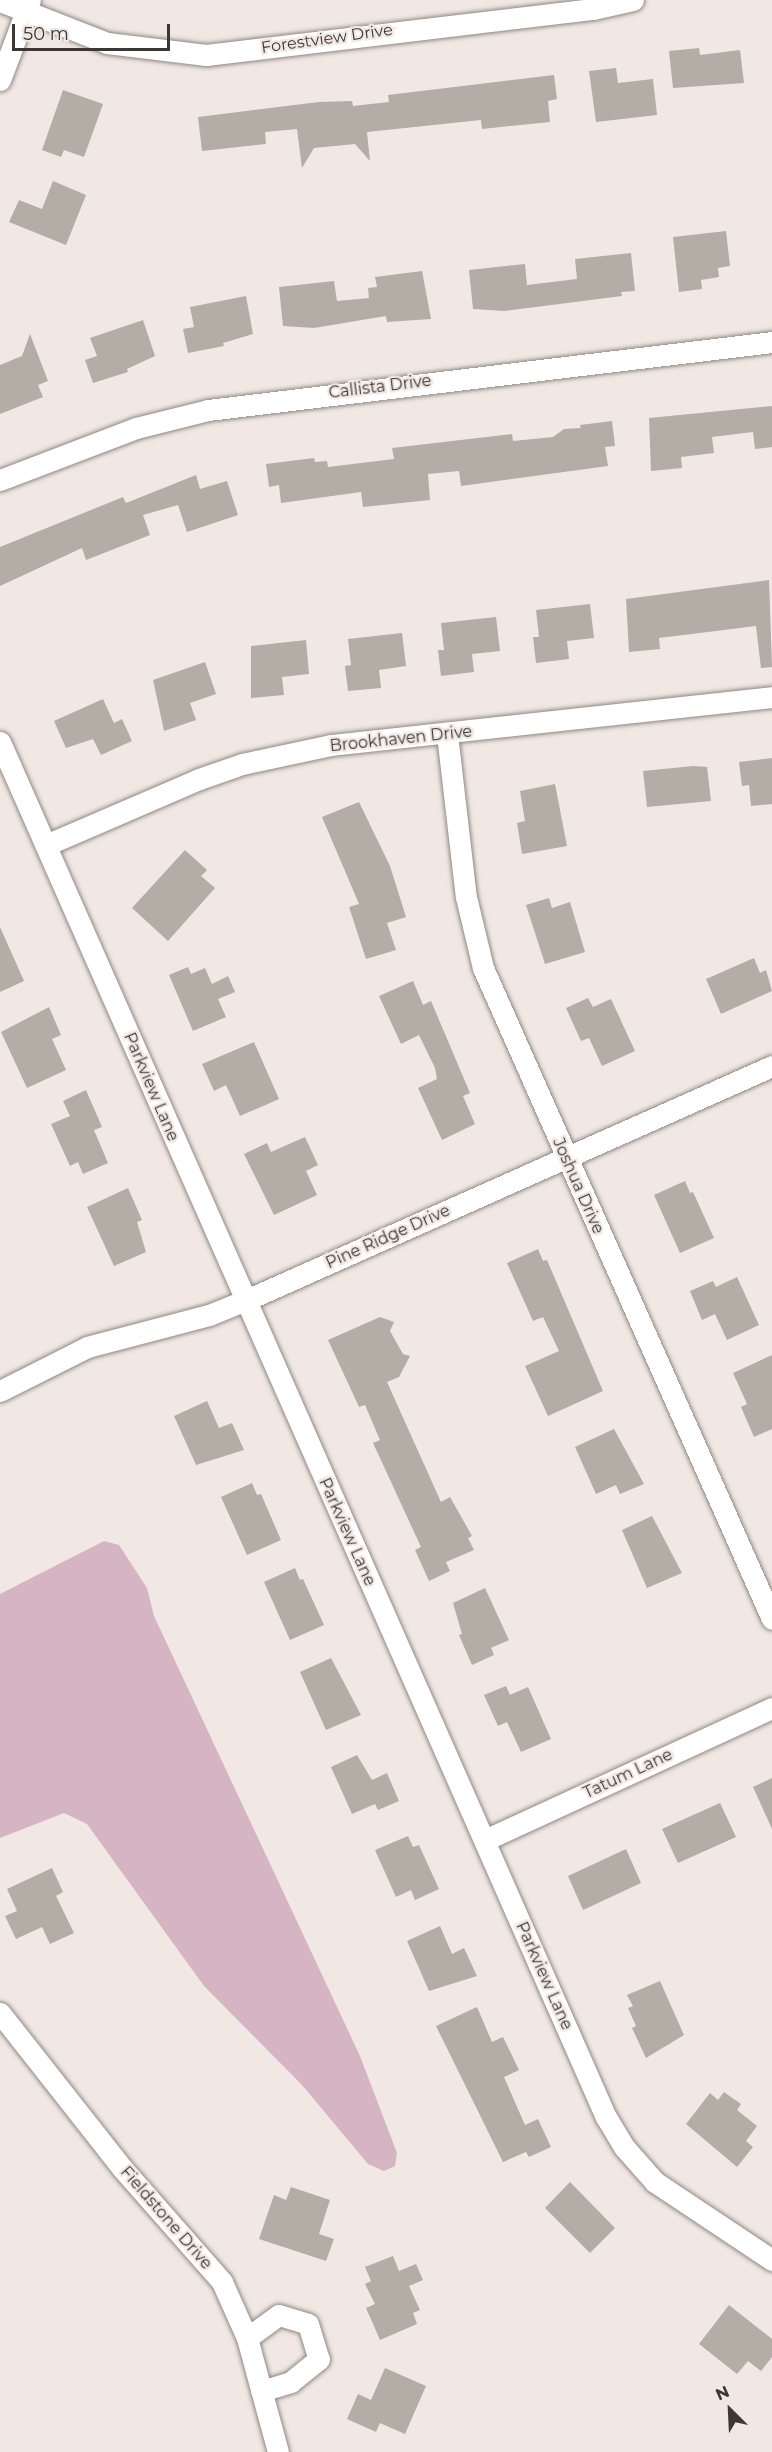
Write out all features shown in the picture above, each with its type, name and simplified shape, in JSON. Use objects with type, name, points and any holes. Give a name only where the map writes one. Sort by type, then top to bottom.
[{"type":"street","name":"Forestview Drive","points":[[0,1],[28,6],[107,43],[206,55],[593,9],[633,0]]},
{"type":"street","points":[[0,80],[28,6]]},
{"type":"street","name":"Callista Drive","points":[[0,480],[136,428],[208,410],[772,342]]},
{"type":"street","name":"Brookhaven Drive","points":[[46,845],[242,764],[331,745],[772,697]]},
{"type":"street","name":"Joshua Drive","points":[[447,734],[466,897],[476,949],[565,1158],[772,1619]]},
{"type":"street","name":"Parkview Lane","points":[[0,742],[244,1301],[606,2117],[624,2147],[655,2182],[772,2260]]},
{"type":"street","name":"Pine Ridge Drive","points":[[0,1391],[87,1347],[209,1316],[772,1066]]},
{"type":"street","name":"Tatum Lane","points":[[484,1840],[772,1708]]},
{"type":"street","name":"Fieldstone Drive","points":[[0,2013],[122,2168],[222,2282],[247,2338],[278,2452]]},
{"type":"street","points":[[247,2338],[279,2315],[308,2324],[319,2359],[291,2382],[261,2391]]},
{"type":"shaded area","points":[[104,1541],[119,1545],[147,1588],[154,1616],[360,2056],[397,2153],[395,2166],[384,2171],[368,2164],[302,2085],[204,1986],[87,1824],[64,1813],[0,1838],[0,1594]]},
{"type":"building","points":[[699,48],[700,55],[740,50],[744,83],[673,88],[669,51]]},
{"type":"building","points":[[616,68],[618,83],[653,79],[657,115],[596,122],[589,71]]},
{"type":"building","points":[[554,75],[557,99],[548,101],[550,122],[482,129],[481,120],[367,132],[370,161],[355,144],[314,148],[302,168],[297,129],[265,132],[266,144],[202,151],[198,117],[319,102],[352,101],[353,106],[389,102],[388,95]]},
{"type":"building","points":[[63,90],[103,104],[84,157],[64,150],[61,157],[42,150]]},
{"type":"building","points":[[53,181],[86,195],[66,245],[9,222],[19,200],[42,209]]},
{"type":"building","points":[[726,231],[730,266],[718,268],[719,277],[701,280],[702,289],[679,292],[673,237]]},
{"type":"building","points":[[631,253],[635,291],[621,292],[622,296],[505,311],[473,309],[469,270],[525,264],[527,285],[577,279],[575,259]]},
{"type":"building","points":[[422,271],[431,319],[387,322],[386,316],[314,328],[283,326],[279,287],[334,281],[337,301],[369,298],[368,288],[377,287],[375,277]]},
{"type":"building","points":[[246,296],[253,334],[223,343],[224,346],[188,353],[183,329],[194,327],[190,307]]},
{"type":"building","points":[[143,320],[155,356],[127,369],[128,372],[93,383],[85,360],[97,356],[90,338]]},
{"type":"building","points":[[30,334],[48,381],[38,385],[43,397],[0,414],[0,365],[22,356]]},
{"type":"building","points":[[772,406],[772,447],[755,449],[753,432],[712,437],[714,453],[681,457],[682,468],[651,471],[649,418]]},
{"type":"building","points":[[612,421],[615,446],[605,447],[608,466],[461,486],[459,471],[428,474],[430,500],[363,507],[361,492],[281,503],[279,485],[269,487],[266,464],[314,458],[315,462],[327,461],[328,467],[394,459],[392,448],[512,434],[513,441],[553,437],[564,429],[581,428],[580,425]]},
{"type":"building","points":[[196,475],[200,489],[227,481],[238,515],[187,532],[178,505],[143,515],[150,535],[86,560],[82,548],[0,586],[0,547],[123,497],[126,503]]},
{"type":"building","points":[[769,580],[772,667],[761,668],[756,626],[659,638],[660,649],[629,652],[626,599]]},
{"type":"building","points":[[590,604],[594,638],[567,641],[569,659],[536,663],[533,637],[539,637],[536,610]]},
{"type":"building","points":[[496,617],[500,651],[472,654],[474,672],[441,676],[438,650],[444,650],[441,623]]},
{"type":"building","points":[[402,633],[406,666],[379,670],[381,688],[348,691],[345,666],[351,665],[348,639]]},
{"type":"building","points":[[306,640],[309,674],[282,677],[284,695],[251,698],[251,646]]},
{"type":"building","points":[[205,662],[216,694],[190,703],[196,720],[164,731],[153,680]]},
{"type":"building","points":[[103,699],[114,723],[122,719],[132,741],[101,755],[93,739],[66,748],[54,721]]},
{"type":"building","points":[[772,758],[772,804],[751,806],[749,785],[742,786],[739,762]]},
{"type":"building","points":[[693,766],[707,767],[711,801],[647,807],[643,771]]},
{"type":"building","points":[[555,784],[567,846],[522,854],[517,823],[525,821],[520,791]]},
{"type":"building","points":[[359,802],[390,866],[406,917],[387,923],[396,950],[366,959],[349,907],[359,904],[322,817]]},
{"type":"building","points":[[185,850],[207,870],[201,876],[215,888],[168,941],[132,908]]},
{"type":"building","points":[[549,898],[552,908],[570,902],[585,952],[545,964],[526,905]]},
{"type":"building","points":[[0,927],[24,981],[0,992]]},
{"type":"building","points":[[754,958],[760,973],[766,970],[772,991],[721,1014],[706,979]]},
{"type":"building","points":[[188,967],[191,974],[205,968],[212,984],[228,976],[235,992],[218,999],[226,1017],[193,1031],[169,975]]},
{"type":"building","points":[[413,981],[423,1005],[431,1001],[470,1093],[463,1096],[475,1124],[442,1140],[418,1088],[437,1079],[435,1068],[419,1035],[401,1044],[379,996]]},
{"type":"building","points":[[588,998],[593,1007],[611,999],[635,1051],[602,1066],[589,1038],[581,1041],[566,1008]]},
{"type":"building","points":[[49,1007],[61,1035],[52,1039],[66,1070],[27,1088],[1,1032]]},
{"type":"building","points":[[254,1042],[279,1099],[240,1116],[226,1085],[214,1091],[202,1064]]},
{"type":"building","points":[[86,1090],[102,1127],[94,1130],[108,1163],[83,1174],[78,1162],[70,1166],[51,1124],[70,1116],[63,1101]]},
{"type":"building","points":[[305,1137],[318,1165],[306,1171],[317,1195],[274,1215],[244,1154],[267,1143],[271,1152]]},
{"type":"building","points":[[685,1181],[690,1193],[693,1192],[714,1238],[680,1253],[654,1195]]},
{"type":"building","points":[[128,1188],[142,1220],[137,1222],[146,1252],[114,1266],[87,1207]]},
{"type":"building","points":[[538,1249],[543,1261],[547,1260],[603,1391],[548,1416],[525,1366],[559,1351],[543,1317],[533,1321],[507,1263]]},
{"type":"building","points":[[737,1277],[759,1325],[727,1340],[715,1314],[702,1320],[690,1291],[713,1281],[716,1287]]},
{"type":"building","points":[[380,1317],[394,1322],[390,1331],[403,1354],[410,1356],[399,1377],[387,1382],[441,1502],[450,1497],[472,1536],[468,1538],[474,1550],[446,1562],[450,1571],[429,1581],[415,1550],[421,1547],[373,1443],[380,1440],[365,1405],[359,1407],[328,1340]]},
{"type":"building","points":[[772,1355],[772,1429],[754,1437],[741,1407],[747,1404],[733,1373]]},
{"type":"building","points":[[207,1401],[219,1428],[232,1423],[244,1450],[196,1465],[174,1416]]},
{"type":"building","points":[[614,1429],[644,1484],[620,1494],[616,1485],[596,1494],[575,1447]]},
{"type":"building","points":[[252,1483],[257,1495],[261,1494],[281,1540],[247,1555],[221,1497]]},
{"type":"building","points":[[652,1516],[682,1573],[647,1588],[622,1530]]},
{"type":"building","points":[[295,1568],[300,1580],[303,1579],[324,1625],[290,1640],[264,1582]]},
{"type":"building","points":[[485,1588],[509,1640],[491,1648],[494,1655],[472,1665],[459,1635],[462,1634],[453,1603]]},
{"type":"building","points":[[331,1658],[361,1715],[326,1730],[300,1672]]},
{"type":"building","points":[[506,1686],[510,1695],[528,1687],[551,1739],[521,1752],[507,1722],[498,1726],[484,1695]]},
{"type":"building","points":[[357,1755],[372,1780],[387,1773],[399,1801],[378,1810],[375,1804],[352,1814],[331,1767]]},
{"type":"building","points":[[772,1778],[772,1829],[753,1787]]},
{"type":"building","points":[[720,1803],[736,1837],[678,1863],[662,1829]]},
{"type":"building","points":[[408,1836],[413,1847],[419,1845],[439,1889],[415,1900],[411,1890],[396,1897],[375,1850]]},
{"type":"building","points":[[626,1849],[641,1883],[583,1910],[568,1876]]},
{"type":"building","points":[[52,1868],[63,1892],[56,1896],[74,1933],[50,1944],[42,1927],[16,1939],[5,1916],[17,1911],[7,1889]]},
{"type":"building","points":[[440,1926],[452,1954],[464,1948],[477,1976],[429,1991],[407,1941]]},
{"type":"building","points":[[660,1981],[684,2035],[646,2058],[632,2028],[636,2026],[628,2008],[633,2006],[627,1995]]},
{"type":"building","points":[[477,2007],[492,2042],[503,2037],[519,2070],[504,2077],[525,2125],[538,2119],[551,2147],[529,2157],[526,2152],[503,2162],[436,2026]]},
{"type":"building","points":[[724,2092],[741,2104],[737,2110],[757,2126],[746,2141],[753,2147],[737,2167],[686,2124],[710,2093],[718,2100]]},
{"type":"building","points":[[570,2182],[615,2228],[590,2253],[545,2208]]},
{"type":"building","points":[[291,2187],[330,2200],[319,2234],[334,2239],[326,2261],[259,2239],[274,2195],[286,2200]]},
{"type":"building","points":[[393,2256],[399,2271],[416,2264],[423,2280],[409,2286],[420,2310],[413,2313],[417,2324],[380,2340],[366,2308],[375,2304],[365,2284],[371,2281],[365,2267]]},
{"type":"building","points":[[729,2305],[772,2339],[772,2357],[761,2371],[748,2361],[737,2374],[699,2344]]},
{"type":"building","points":[[385,2368],[426,2386],[405,2434],[380,2423],[376,2432],[347,2419],[358,2394],[371,2400]]}]
